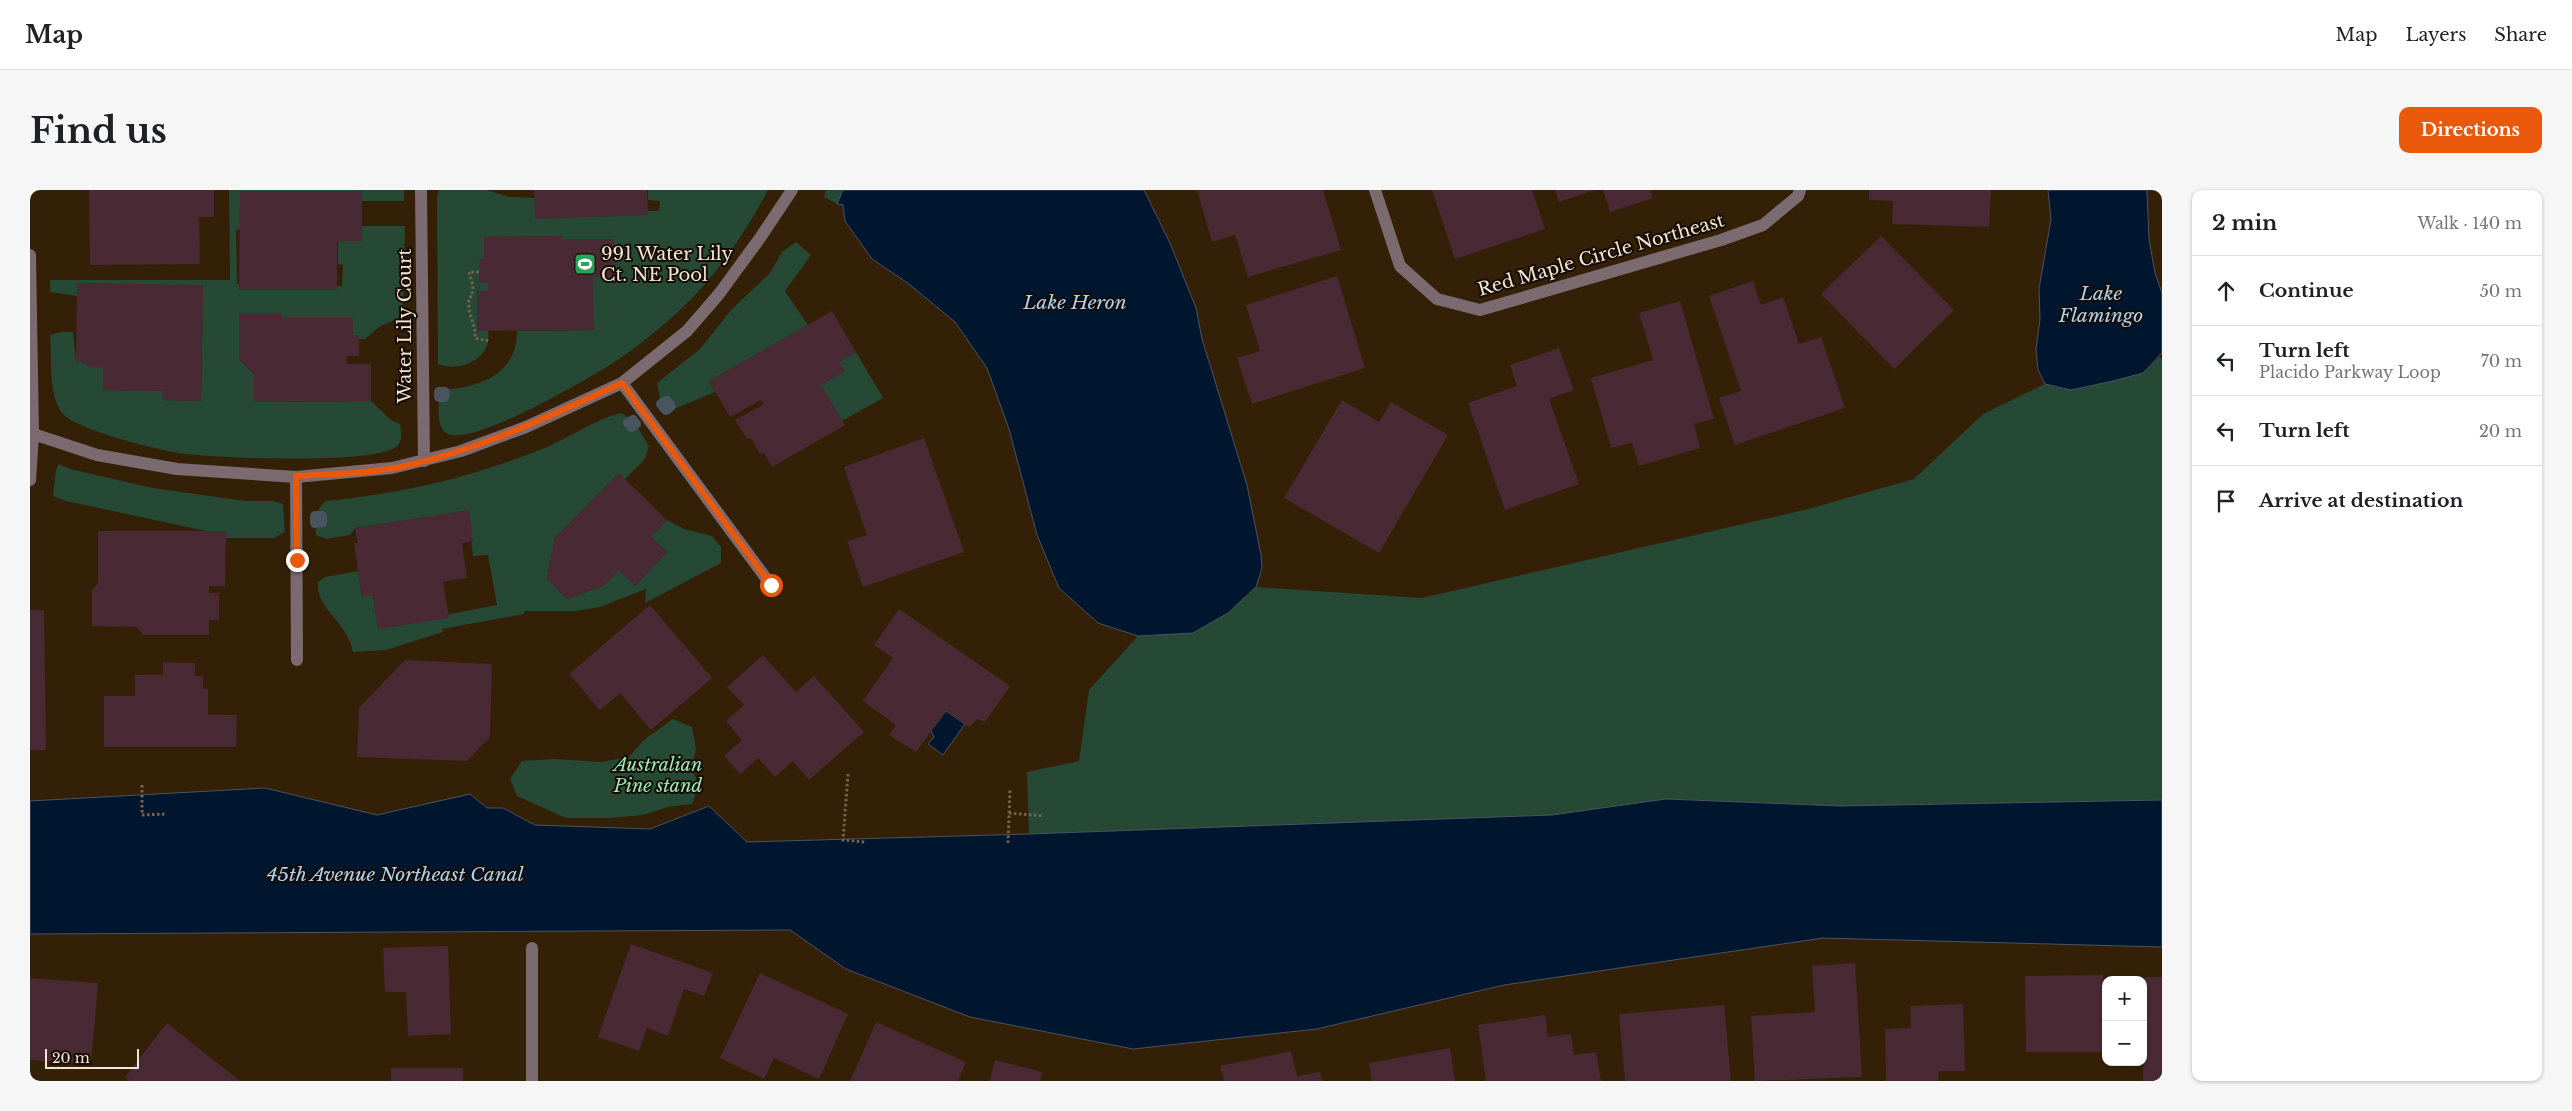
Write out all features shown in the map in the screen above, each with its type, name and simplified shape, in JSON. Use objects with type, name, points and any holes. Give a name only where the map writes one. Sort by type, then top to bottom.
[{"type":"street","name":"Water Lily Court","points":[[421,190],[424,461]]},
{"type":"street","points":[[32,434],[97,455],[177,469],[296,476],[392,468],[461,451],[526,427],[622,383],[687,331],[719,294],[792,190]]},
{"type":"street","name":"Red Maple Circle Northeast","points":[[1375,190],[1400,266],[1437,299],[1480,310],[1721,240],[1763,225],[1798,196],[1800,190]]},
{"type":"street","points":[[30,254],[32,434],[30,480]]},
{"type":"street","points":[[622,383],[771,585]]},
{"type":"street","points":[[296,476],[297,660]]},
{"type":"street","points":[[532,948],[532,1081]]},
{"type":"path","points":[[479,272],[469,272],[473,286],[472,296],[469,298],[469,317],[475,328],[475,338],[489,341]]},
{"type":"path","points":[[848,774],[843,840],[866,842]]},
{"type":"path","points":[[142,785],[142,815],[166,814]]},
{"type":"path","points":[[1008,843],[1010,790]]},
{"type":"path","points":[[1009,813],[1044,816]]},
{"type":"green space","points":[[229,190],[404,190],[404,201],[362,201],[250,229],[236,230],[237,284],[342,286],[343,265],[338,264],[338,232],[362,226],[405,226],[403,316],[379,327],[365,339],[359,339],[359,335],[353,335],[353,318],[282,318],[282,313],[239,314],[239,359],[254,374],[254,402],[371,401],[391,420],[400,424],[401,439],[397,446],[384,452],[331,458],[297,459],[187,454],[141,445],[101,433],[70,420],[62,413],[54,396],[50,335],[61,332],[73,332],[76,361],[103,367],[103,390],[163,391],[163,400],[201,401],[203,286],[77,283],[77,296],[50,292],[50,280],[230,280]]},
{"type":"green space","points":[[439,190],[487,190],[509,197],[536,198],[648,215],[648,211],[659,211],[660,201],[648,200],[648,190],[768,190],[753,218],[716,271],[686,304],[647,338],[603,369],[531,409],[479,431],[459,435],[446,433],[440,425],[439,390],[467,386],[492,377],[510,359],[515,346],[517,331],[593,330],[593,277],[561,276],[561,236],[484,237],[484,259],[479,259],[479,283],[488,283],[488,291],[477,291],[488,329],[486,347],[481,355],[464,365],[452,367],[438,364],[437,198]]},
{"type":"green space","points":[[826,190],[843,190],[837,204],[824,197]]},
{"type":"green space","points":[[796,242],[811,255],[785,291],[808,325],[709,381],[715,392],[667,412],[661,404],[657,383],[700,349],[732,309],[770,273],[782,252]]},
{"type":"green space","points":[[856,352],[883,398],[842,421],[821,385],[844,371],[839,362]]},
{"type":"green space","points":[[2159,357],[2162,359],[2162,800],[1840,806],[1666,799],[1552,815],[1029,834],[1027,772],[1079,761],[1089,690],[1138,636],[1193,633],[1228,613],[1256,587],[1422,598],[1808,509],[1914,479],[1983,414],[2045,384],[2071,390],[2143,373]]},
{"type":"green space","points":[[621,413],[633,420],[649,446],[645,459],[625,479],[618,474],[555,538],[547,578],[567,599],[603,586],[619,570],[635,586],[667,552],[651,537],[667,520],[684,529],[712,536],[721,547],[721,563],[645,603],[646,589],[600,607],[575,611],[525,611],[524,614],[442,629],[443,632],[386,650],[353,652],[345,632],[321,600],[318,582],[325,577],[358,571],[362,596],[373,595],[378,628],[497,605],[488,555],[473,556],[468,511],[355,528],[350,535],[326,539],[316,535],[315,525],[317,512],[326,501],[408,489],[484,470],[547,447],[601,420]]},
{"type":"green space","points":[[59,464],[70,469],[153,488],[246,501],[273,501],[283,504],[285,532],[274,538],[226,538],[225,531],[206,531],[66,501],[53,496],[56,470]]},
{"type":"green space","name":"Australian Pine stand","points":[[673,719],[692,727],[696,750],[691,767],[699,784],[692,804],[668,807],[643,815],[611,818],[566,818],[517,796],[510,779],[522,761],[555,759],[601,762],[629,757],[645,739]]},
{"type":"water","name":"Lake Heron","points":[[843,190],[1144,190],[1170,243],[1196,308],[1202,339],[1247,485],[1261,555],[1262,568],[1256,587],[1228,613],[1193,633],[1138,636],[1098,623],[1059,588],[1037,535],[1009,429],[987,368],[955,322],[909,284],[872,259],[845,221],[843,205],[837,204]]},
{"type":"water","name":"Lake Flamingo","points":[[2048,190],[2147,190],[2149,239],[2155,273],[2162,293],[2162,353],[2143,373],[2071,390],[2045,384],[2038,370],[2036,349],[2040,319],[2039,289],[2051,219]]},
{"type":"water","points":[[946,711],[965,724],[943,755],[928,744],[934,737],[931,731]]},
{"type":"water","name":"45th Avenue Northeast Canal","points":[[265,788],[377,815],[470,794],[487,808],[503,808],[535,825],[650,829],[709,806],[747,842],[1552,815],[1666,799],[1840,806],[2162,800],[2162,947],[1823,938],[1504,985],[1317,1029],[1133,1049],[970,1017],[846,969],[790,930],[30,934],[30,801]]},
{"type":"building","points":[[89,190],[214,190],[214,217],[199,217],[200,264],[90,265]]},
{"type":"building","points":[[534,190],[647,190],[648,215],[535,219]]},
{"type":"building","points":[[1197,190],[1323,190],[1341,250],[1248,277],[1235,235],[1212,242]]},
{"type":"building","points":[[1432,190],[1532,190],[1545,229],[1455,259]]},
{"type":"building","points":[[1555,190],[1595,190],[1559,202]]},
{"type":"building","points":[[1603,190],[1650,190],[1653,198],[1610,212]]},
{"type":"building","points":[[1869,190],[1991,190],[1989,227],[1892,224],[1893,201],[1869,200]]},
{"type":"building","points":[[240,191],[362,191],[362,241],[337,241],[337,290],[239,290]]},
{"type":"building","points":[[562,236],[562,239],[614,239],[615,276],[593,277],[594,330],[477,331],[477,291],[488,291],[488,283],[479,283],[479,259],[484,259],[484,237]]},
{"type":"building","points":[[1881,236],[1954,310],[1894,369],[1821,294]]},
{"type":"building","points":[[1337,276],[1365,368],[1252,404],[1237,358],[1260,351],[1246,305]]},
{"type":"building","points":[[1753,281],[1761,305],[1783,297],[1799,344],[1821,337],[1845,408],[1735,445],[1719,398],[1741,391],[1709,296]]},
{"type":"building","points":[[77,283],[203,285],[201,401],[162,400],[163,391],[103,390],[103,367],[88,367],[84,362],[76,362]]},
{"type":"building","points":[[1680,301],[1714,419],[1694,424],[1700,448],[1639,466],[1632,443],[1611,448],[1591,378],[1653,360],[1639,313]]},
{"type":"building","points":[[832,311],[856,352],[839,362],[845,371],[821,385],[845,425],[772,467],[764,453],[760,454],[751,438],[747,439],[735,420],[764,404],[761,400],[730,417],[709,381]]},
{"type":"building","points":[[239,313],[282,313],[282,318],[353,318],[353,335],[359,335],[359,356],[347,356],[347,364],[371,364],[371,401],[254,402],[254,374],[239,359]]},
{"type":"building","points":[[1559,348],[1574,390],[1549,399],[1579,484],[1505,510],[1468,403],[1517,386],[1510,365]]},
{"type":"building","points":[[1342,400],[1379,422],[1391,402],[1448,435],[1379,553],[1284,498]]},
{"type":"building","points":[[924,438],[964,552],[863,587],[847,541],[867,535],[844,467]]},
{"type":"building","points":[[619,473],[667,520],[651,537],[667,552],[635,586],[619,570],[603,586],[567,599],[547,578],[555,538]]},
{"type":"building","points":[[469,510],[473,541],[462,543],[467,578],[443,582],[449,618],[378,629],[373,595],[362,597],[354,543],[358,543],[355,528]]},
{"type":"building","points":[[98,531],[226,531],[225,586],[209,586],[209,593],[219,593],[219,620],[209,620],[209,635],[143,635],[137,627],[92,626],[92,590],[98,583]]},
{"type":"building","points":[[650,605],[712,678],[651,730],[620,693],[600,710],[569,674]]},
{"type":"building","points":[[899,609],[1010,686],[985,722],[977,719],[970,727],[946,711],[916,752],[889,735],[896,725],[863,701],[893,658],[874,645]]},
{"type":"building","points":[[30,610],[44,610],[46,750],[30,750]]},
{"type":"building","points":[[763,655],[796,692],[814,676],[864,732],[809,780],[793,761],[775,777],[758,758],[740,774],[724,756],[742,740],[726,721],[744,705],[727,687]]},
{"type":"building","points":[[405,660],[492,664],[490,737],[467,761],[357,757],[359,708]]},
{"type":"building","points":[[163,662],[195,663],[195,676],[203,676],[203,689],[208,689],[208,715],[237,715],[236,747],[104,747],[104,696],[135,696],[135,675],[163,675]]},
{"type":"building","points":[[631,944],[713,973],[704,996],[684,989],[668,1036],[647,1028],[639,1051],[598,1037]]},
{"type":"building","points":[[448,946],[451,1034],[408,1036],[406,992],[385,992],[383,948]]},
{"type":"building","points":[[1855,963],[1862,1077],[1755,1081],[1751,1016],[1815,1012],[1812,966]]},
{"type":"building","points":[[760,973],[848,1014],[819,1079],[774,1058],[764,1079],[720,1058]]},
{"type":"building","points":[[2103,975],[2102,1052],[2026,1052],[2025,976]]},
{"type":"building","points":[[2147,977],[2162,977],[2162,1081],[2143,1081],[2143,1066],[2147,1066]]},
{"type":"building","points":[[30,978],[98,983],[91,1064],[30,1060]]},
{"type":"building","points":[[1963,1004],[1965,1071],[1938,1071],[1939,1081],[1886,1081],[1885,1029],[1911,1028],[1910,1006]]},
{"type":"building","points":[[1724,1005],[1731,1081],[1625,1081],[1619,1014]]},
{"type":"building","points":[[1545,1015],[1548,1037],[1571,1034],[1574,1055],[1596,1052],[1601,1081],[1486,1081],[1478,1025]]},
{"type":"building","points":[[876,1022],[966,1062],[958,1081],[850,1081]]},
{"type":"building","points":[[167,1023],[240,1081],[129,1081],[125,1077]]},
{"type":"building","points":[[1450,1048],[1455,1081],[1372,1081],[1369,1063]]},
{"type":"building","points":[[1291,1051],[1297,1076],[1320,1072],[1322,1081],[1224,1081],[1220,1066]]},
{"type":"building","points":[[995,1060],[1042,1072],[1040,1081],[990,1081]]},
{"type":"building","points":[[391,1068],[463,1068],[463,1081],[391,1081]]},
{"type":"waterway","points":[[439,392],[445,392],[444,397],[439,397],[439,392]]},
{"type":"waterway","points":[[667,401],[671,406],[666,410],[661,404],[667,401]]},
{"type":"waterway","points":[[633,420],[636,424],[632,427],[628,423],[633,420]]},
{"type":"waterway","points":[[315,516],[322,516],[322,522],[315,523],[315,516]]},
{"type":"place","name":"991 Water Lily Ct. NE Pool","points":[[585,264]]},
{"type":"route","points":[[297,560],[296,476],[392,468],[461,451],[526,427],[622,383],[771,585]]}]
